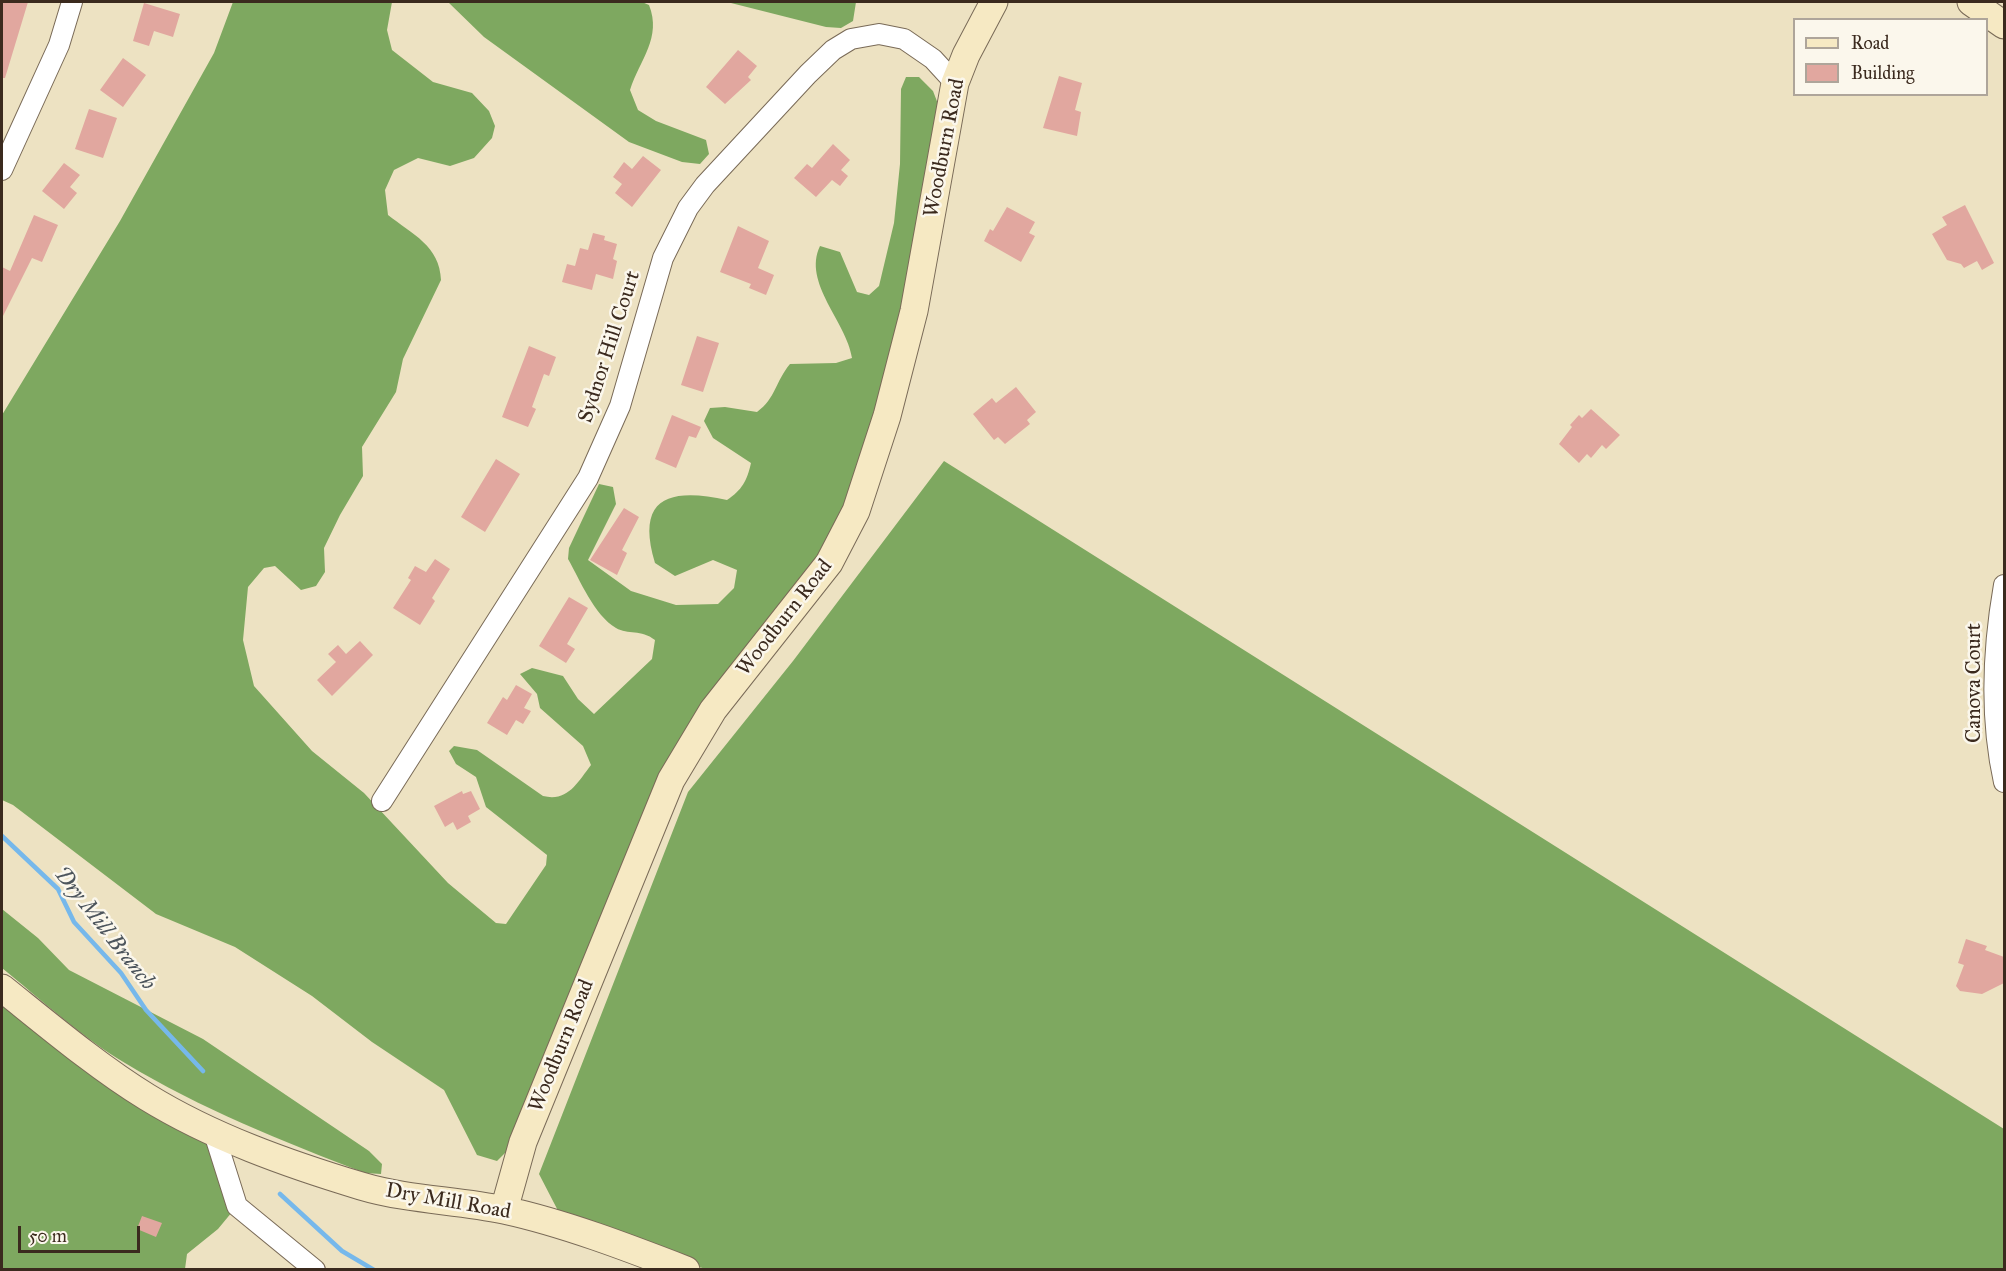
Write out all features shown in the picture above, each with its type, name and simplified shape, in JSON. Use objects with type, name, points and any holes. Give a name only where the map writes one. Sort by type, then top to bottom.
[{"type":"street","points":[[2,170],[59,45],[72,2]]},
{"type":"street","name":"Woodburn Road","points":[[504,1210],[523,1142],[671,780],[712,710],[829,563],[856,512],[887,416],[914,311],[955,83],[966,56],[994,2]]},
{"type":"street","points":[[1971,2],[2004,25]]},
{"type":"street","name":"Sydnor Hill Court","points":[[382,801],[588,478],[620,406],[663,258],[688,208],[705,185],[808,74],[833,50],[851,39],[879,34],[904,39],[933,59],[955,83]]},
{"type":"street","name":"Canova Court","points":[[2004,585],[1995,654],[1998,745],[2004,782]]},
{"type":"street","name":"Dry Mill Road","points":[[2,988],[146,1096],[213,1130],[298,1166],[363,1186],[420,1199],[504,1210],[627,1247],[686,1269]]},
{"type":"street","points":[[213,1130],[237,1206],[315,1269]]},
{"type":"green space","points":[[233,2],[392,2],[387,30],[392,50],[433,82],[472,93],[489,111],[495,126],[492,138],[474,158],[450,166],[418,158],[394,170],[385,190],[388,215],[415,235],[430,250],[436,258],[441,280],[403,359],[396,392],[362,447],[363,476],[324,548],[325,572],[316,586],[301,590],[275,566],[264,568],[248,587],[243,640],[254,686],[312,751],[364,793],[448,883],[496,923],[506,924],[546,865],[547,855],[486,807],[476,777],[456,764],[449,751],[454,746],[477,750],[543,796],[552,797],[565,794],[591,765],[583,746],[540,708],[537,694],[520,674],[532,668],[563,676],[578,699],[594,714],[652,659],[655,640],[645,634],[621,630],[608,622],[588,596],[568,559],[569,548],[599,484],[613,487],[616,504],[588,560],[631,591],[676,605],[718,604],[734,588],[737,570],[713,560],[675,576],[655,563],[650,541],[650,523],[654,510],[662,502],[674,497],[689,495],[727,500],[737,493],[746,480],[751,463],[713,438],[704,421],[710,408],[725,407],[757,412],[768,401],[790,364],[836,363],[852,358],[817,274],[816,260],[820,246],[840,252],[857,292],[869,295],[879,286],[894,223],[900,164],[901,89],[906,77],[919,77],[933,91],[938,104],[916,258],[850,510],[806,582],[736,662],[513,1145],[497,1161],[477,1155],[444,1090],[372,1042],[312,996],[235,947],[156,914],[13,805],[2,800],[2,415],[120,221],[214,53]]},
{"type":"green space","points":[[448,2],[642,2],[649,5],[653,28],[651,38],[630,90],[638,110],[656,121],[706,140],[709,154],[700,164],[682,162],[629,142],[484,37]]},
{"type":"green space","points":[[727,2],[856,2],[853,21],[841,28],[826,27]]},
{"type":"green space","points":[[944,461],[2004,1129],[2004,1269],[706,1269],[568,1230],[539,1174],[688,792],[793,661]]},
{"type":"green space","points":[[2,909],[38,938],[69,970],[203,1039],[369,1151],[382,1164],[381,1174],[365,1173],[212,1110],[154,1080],[109,1053],[62,1018],[2,968]]},
{"type":"green space","points":[[2,1002],[217,1144],[237,1206],[218,1229],[187,1254],[185,1269],[2,1269]]},
{"type":"building","points":[[2,2],[28,2],[5,78],[2,78]]},
{"type":"building","points":[[144,3],[180,14],[173,37],[154,31],[149,46],[133,41]]},
{"type":"building","points":[[738,50],[757,66],[748,77],[751,80],[725,104],[706,87]]},
{"type":"building","points":[[123,58],[146,75],[123,107],[100,90]]},
{"type":"building","points":[[1059,76],[1082,83],[1075,110],[1081,112],[1077,136],[1043,128]]},
{"type":"building","points":[[89,109],[117,118],[103,158],[75,149]]},
{"type":"building","points":[[833,144],[850,160],[841,170],[848,176],[840,186],[832,180],[816,197],[794,178],[807,164],[812,168]]},
{"type":"building","points":[[643,156],[661,170],[632,207],[615,193],[622,184],[613,177],[624,162],[632,169]]},
{"type":"building","points":[[64,163],[80,175],[70,187],[77,193],[64,209],[42,191]]},
{"type":"building","points":[[1965,205],[1994,263],[1982,270],[1977,261],[1964,268],[1961,264],[1947,260],[1932,234],[1947,225],[1942,217]]},
{"type":"building","points":[[1007,207],[1035,222],[1029,233],[1035,236],[1021,262],[984,241],[990,229],[993,231]]},
{"type":"building","points":[[34,215],[58,225],[42,262],[32,258],[2,318],[2,267],[10,271]]},
{"type":"building","points":[[738,226],[769,241],[758,268],[774,275],[766,295],[749,288],[751,284],[720,272]]},
{"type":"building","points":[[593,233],[605,236],[604,240],[617,244],[613,259],[617,261],[613,279],[596,274],[592,290],[562,282],[567,264],[575,266],[580,248],[588,250]]},
{"type":"building","points":[[697,336],[719,343],[703,392],[681,385]]},
{"type":"building","points":[[529,346],[556,357],[549,376],[544,374],[532,407],[536,409],[528,427],[502,417]]},
{"type":"building","points":[[1016,387],[1036,412],[1027,420],[1030,424],[1005,444],[998,437],[994,440],[973,414],[992,398],[996,403]]},
{"type":"building","points":[[1591,409],[1620,435],[1606,449],[1602,445],[1591,458],[1587,454],[1579,463],[1559,444],[1579,415],[1582,418]]},
{"type":"building","points":[[672,415],[701,427],[696,438],[689,436],[676,468],[655,459]]},
{"type":"building","points":[[496,459],[520,474],[485,532],[461,517]]},
{"type":"building","points":[[624,508],[639,517],[622,550],[627,553],[617,575],[590,560]]},
{"type":"building","points":[[435,559],[450,569],[432,598],[435,601],[420,625],[393,608],[411,580],[408,578],[415,566],[426,572]]},
{"type":"building","points":[[569,597],[588,608],[567,644],[575,649],[566,663],[539,646]]},
{"type":"building","points":[[360,641],[373,655],[332,696],[317,680],[336,662],[328,654],[338,645],[346,654]]},
{"type":"building","points":[[516,685],[532,694],[524,708],[531,711],[523,724],[516,720],[507,735],[487,723],[503,697],[507,700]]},
{"type":"building","points":[[462,791],[463,794],[471,791],[480,809],[468,816],[471,822],[457,830],[453,822],[445,827],[434,806]]},
{"type":"building","points":[[1966,939],[1987,946],[1985,950],[2004,957],[2004,983],[1982,994],[1960,991],[1956,986],[1964,965],[1958,963]]},
{"type":"building","points":[[142,1216],[162,1223],[156,1237],[137,1229]]},
{"type":"waterway","name":"Dry Mill Branch","points":[[2,836],[58,889],[74,922],[121,973],[146,1010],[203,1071]]},
{"type":"waterway","name":"Dry Mill Branch","points":[[280,1194],[342,1251],[374,1270]]}]
